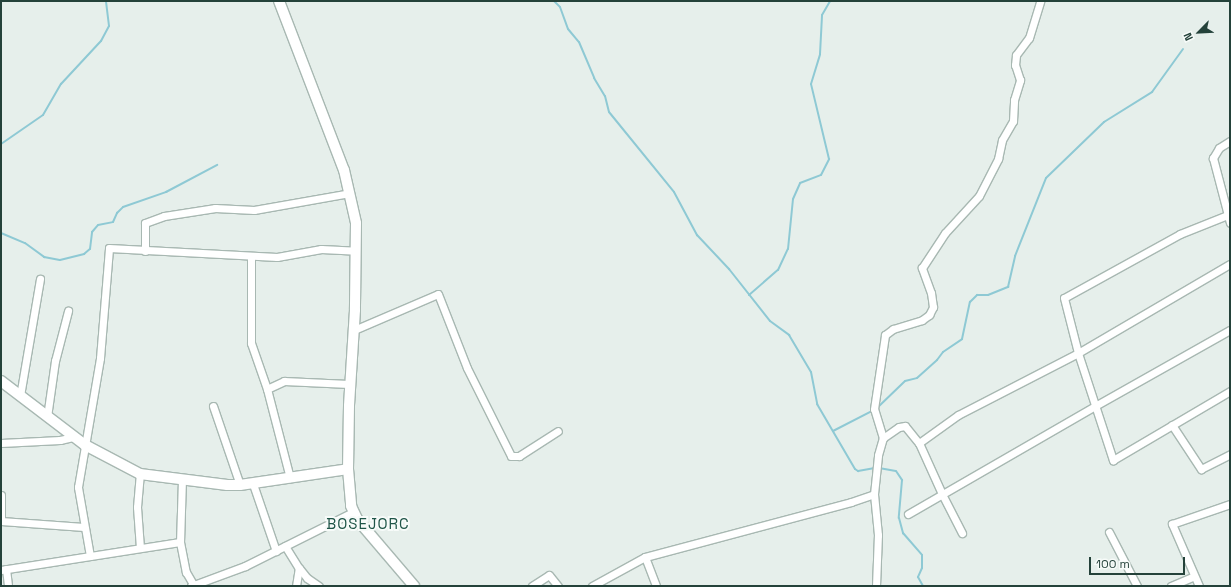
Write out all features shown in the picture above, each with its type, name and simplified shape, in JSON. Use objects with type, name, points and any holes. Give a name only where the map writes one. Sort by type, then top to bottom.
[{"type":"street","points":[[279,1],[344,170],[356,223],[354,330],[349,384],[348,469],[353,512],[414,586]]},
{"type":"street","points":[[876,586],[878,536],[874,494],[878,455],[883,438],[874,409],[885,335],[893,329],[922,320],[929,315],[933,307],[931,293],[922,268],[946,233],[979,196],[998,159],[1002,140],[1013,121],[1014,100],[1020,80],[1015,65],[1016,55],[1029,38],[1040,1]]},
{"type":"street","points":[[1230,141],[1219,148],[1213,158],[1229,214],[1230,223]]},
{"type":"street","points":[[145,251],[145,223],[164,216],[215,208],[254,210],[350,193]]},
{"type":"street","points":[[1229,214],[1180,234],[1064,298],[1078,353],[1113,460],[1230,390]]},
{"type":"street","points":[[90,556],[78,487],[100,358],[108,248],[277,257],[322,250],[356,251]]},
{"type":"street","points":[[251,256],[251,343],[267,389],[290,478]]},
{"type":"street","points":[[919,443],[958,415],[1078,353],[1230,264]]},
{"type":"street","points":[[20,396],[40,279]]},
{"type":"street","points":[[354,330],[438,294],[467,368],[511,456],[519,456],[558,431]]},
{"type":"street","points":[[47,416],[55,361],[68,311]]},
{"type":"street","points":[[908,514],[1230,330]]},
{"type":"street","points":[[1,381],[73,437],[85,445],[140,474],[227,485],[253,484],[348,469]]},
{"type":"street","points":[[267,389],[284,381],[349,384]]},
{"type":"street","points":[[213,406],[240,484]]},
{"type":"street","points":[[1172,425],[1201,469],[1230,454]]},
{"type":"street","points":[[883,438],[900,427],[905,426],[919,443],[942,494],[962,532]]},
{"type":"street","points":[[1,443],[60,440],[73,437]]},
{"type":"street","points":[[140,474],[137,507],[140,548]]},
{"type":"street","points":[[182,479],[180,542],[186,572],[193,586],[245,566],[353,512]]},
{"type":"street","points":[[253,484],[276,550]]},
{"type":"street","points":[[592,586],[645,557],[851,502],[874,494]]},
{"type":"street","points":[[1,496],[1,521],[84,527]]},
{"type":"street","points":[[1199,586],[1172,524],[1230,504]]},
{"type":"street","points":[[1109,532],[1137,586]]},
{"type":"street","points":[[8,586],[3,570],[180,542]]},
{"type":"street","points":[[285,546],[299,568],[308,578],[319,586]]},
{"type":"street","points":[[645,557],[656,586]]},
{"type":"street","points":[[296,586],[299,568]]},
{"type":"street","points":[[532,586],[549,575],[558,586]]},
{"type":"street","points":[[1171,586],[1194,576]]},
{"type":"waterway","points":[[1,144],[43,115],[61,84],[101,41],[109,26],[106,1]]},
{"type":"waterway","points":[[554,1],[560,7],[568,29],[579,42],[594,78],[605,96],[609,112],[674,192],[697,235],[729,269],[770,321],[789,335],[811,372],[817,404],[855,469],[858,471],[875,468]]},
{"type":"waterway","points":[[749,295],[778,270],[788,249],[793,199],[800,183],[821,175],[829,159],[811,84],[820,54],[822,15],[830,1]]},
{"type":"waterway","points":[[876,409],[905,381],[917,378],[937,360],[943,352],[962,339],[970,302],[977,295],[988,295],[1008,287],[1015,256],[1046,178],[1104,122],[1152,92],[1183,49]]},
{"type":"waterway","points":[[1,233],[25,243],[44,257],[60,260],[84,254],[90,249],[92,232],[98,225],[113,222],[117,213],[123,207],[166,192],[217,165]]},
{"type":"waterway","points":[[833,431],[872,411]]},
{"type":"waterway","points":[[879,468],[896,471],[902,480],[899,518],[903,533],[922,555],[922,568],[918,577],[923,586]]},
{"type":"district","name":"BOSEJORC","points":[[368,524]]}]
